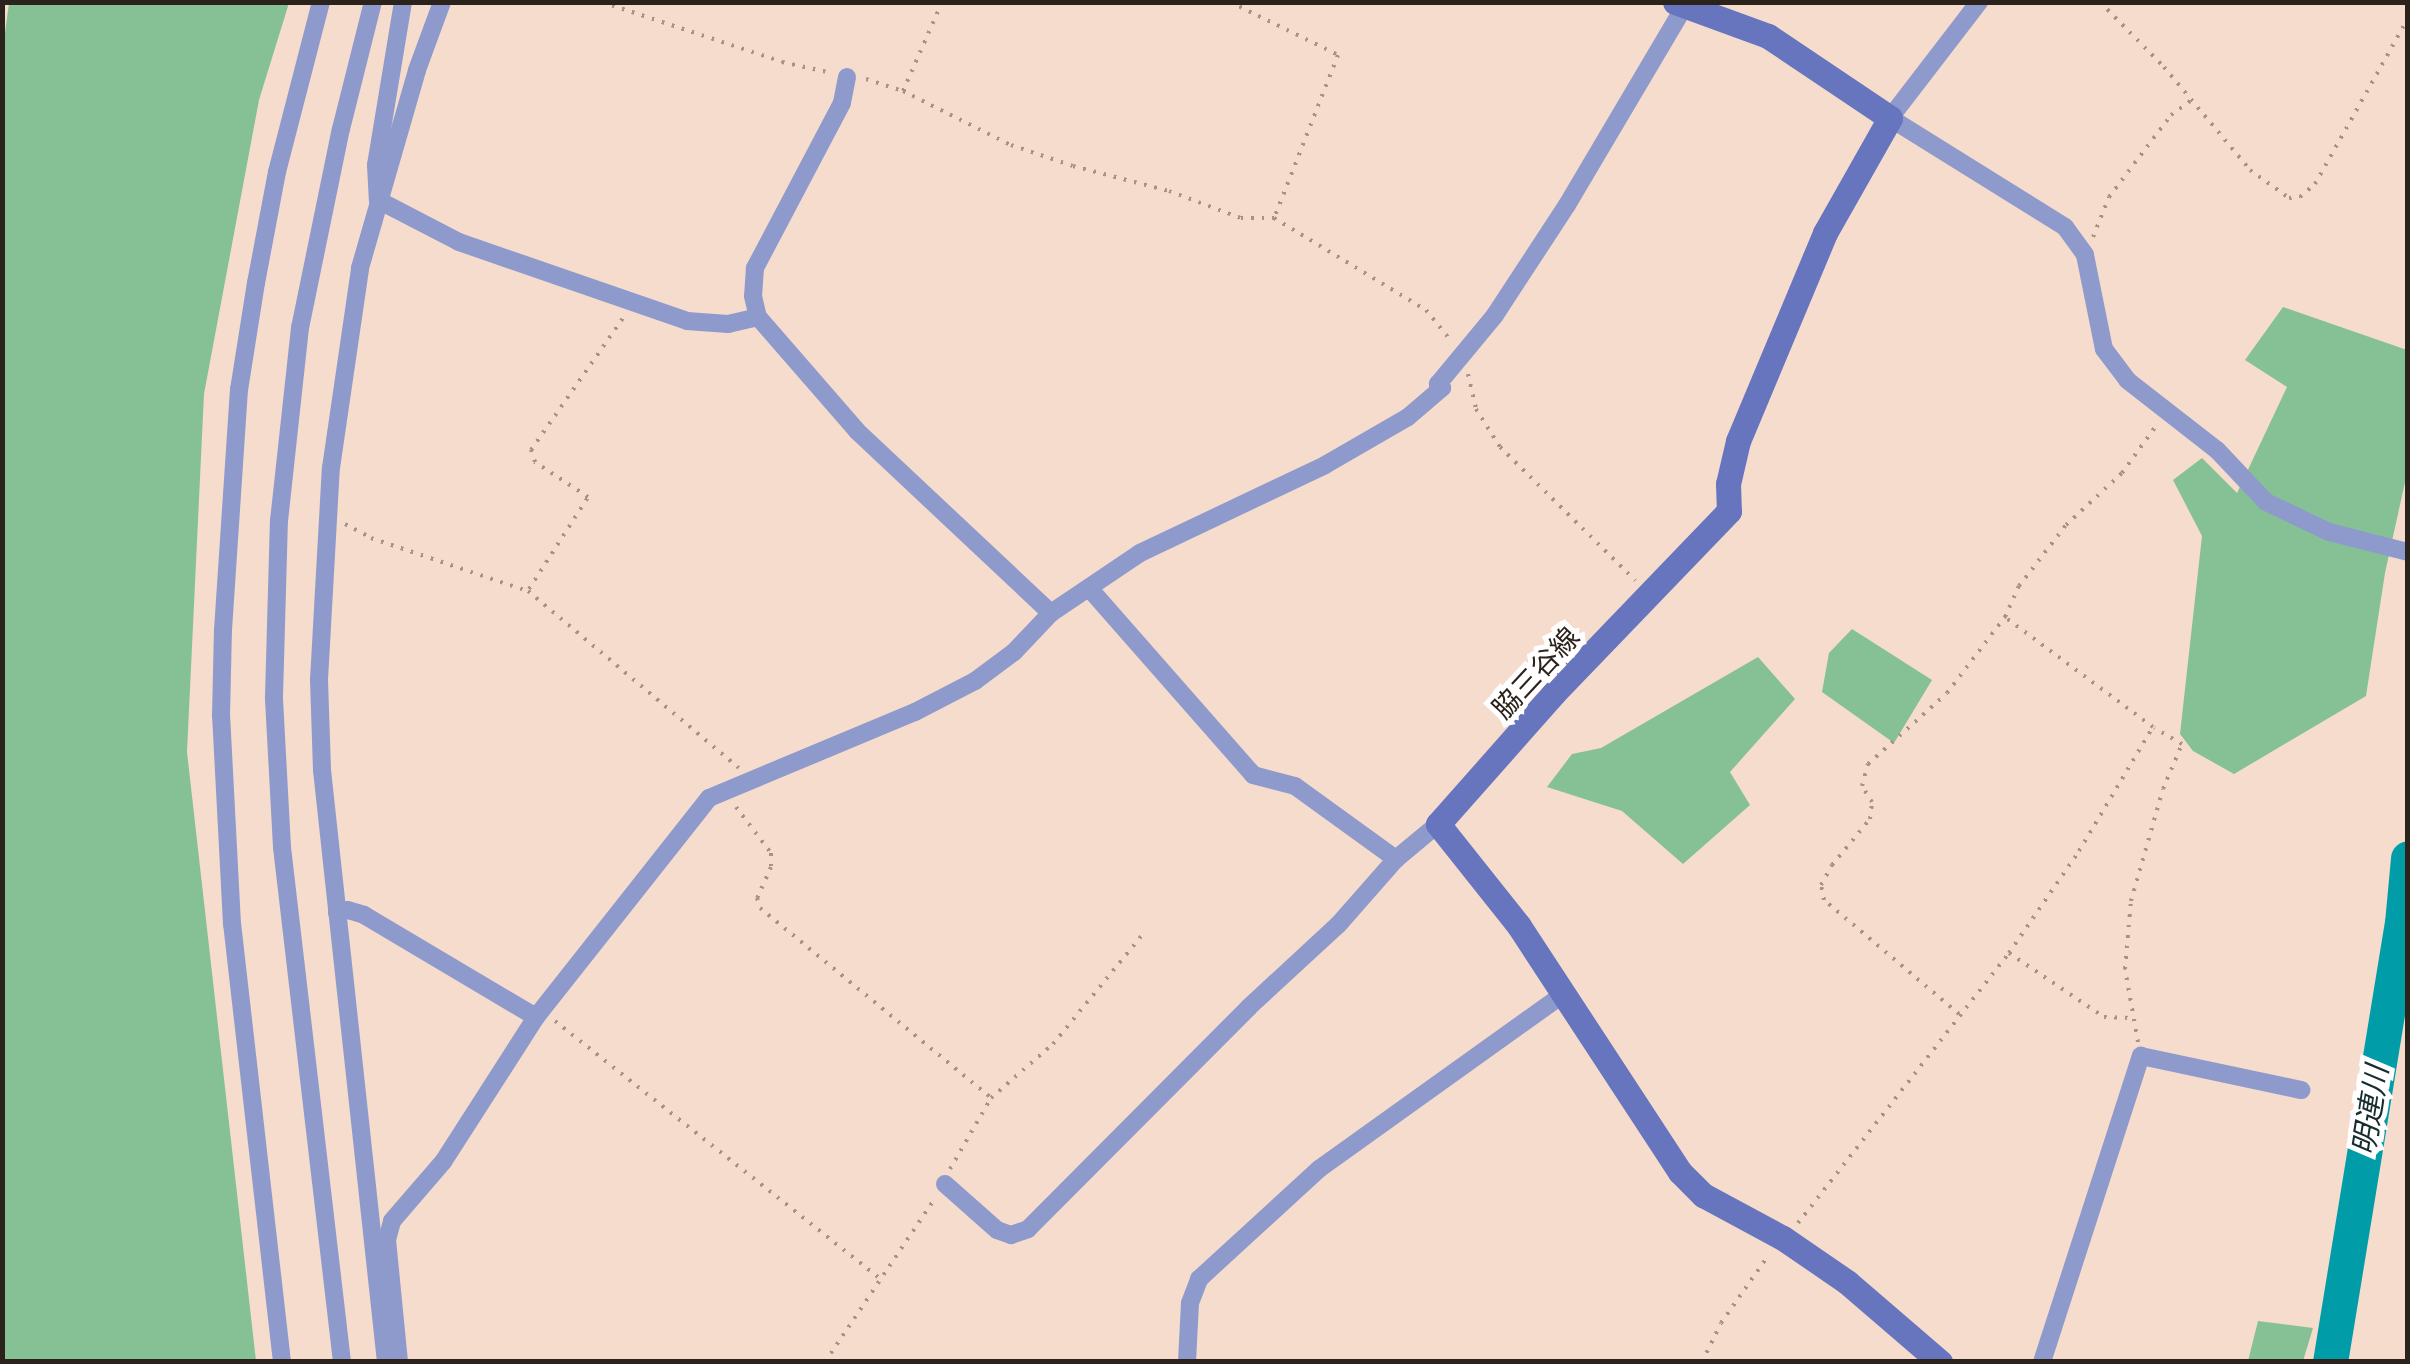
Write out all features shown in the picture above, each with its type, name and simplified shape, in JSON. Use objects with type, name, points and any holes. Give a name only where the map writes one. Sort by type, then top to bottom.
[{"type":"main road","points":[[1682,4],[1768,36],[1890,118]]},
{"type":"main road","name":"脇三谷線","points":[[1438,824],[1554,693],[1651,596],[1728,511],[1728,484],[1738,441],[1824,233],[1890,118]]},
{"type":"main road","points":[[1438,824],[1519,926],[1680,1172],[1703,1195],[1783,1238],[1847,1282],[1940,1362]]},
{"type":"street","points":[[282,1362],[232,924],[221,716],[223,630],[228,512],[250,318],[278,172],[321,2]]},
{"type":"street","points":[[342,1362],[282,848],[274,697],[280,521],[300,328],[341,129],[373,2]]},
{"type":"street","points":[[378,200],[376,165],[403,2]]},
{"type":"street","points":[[386,1362],[322,770],[320,680],[328,514],[360,268],[442,2]]},
{"type":"street","points":[[1979,2],[1890,118],[2066,228],[2085,255],[2104,348],[2127,380],[2217,450],[2266,502],[2329,532],[2408,552]]},
{"type":"street","points":[[399,1362],[387,1240],[392,1220],[443,1162],[538,1014],[709,798],[914,712],[975,681],[1014,652],[1051,613],[1140,553],[1325,465],[1408,417],[1442,388],[1438,384],[1464,356],[1568,205],[1682,4]]},
{"type":"street","points":[[848,76],[842,102],[755,268],[753,296],[758,317],[857,431],[1051,613]]},
{"type":"street","points":[[378,200],[459,242],[687,321],[728,324],[758,317]]},
{"type":"street","points":[[1088,588],[1253,775],[1295,786],[1396,859]]},
{"type":"street","points":[[945,1184],[997,1230],[1011,1235],[1028,1230],[1250,1006],[1338,925],[1396,859],[1438,824]]},
{"type":"street","points":[[337,913],[348,910],[364,915],[538,1014]]},
{"type":"street","points":[[1187,1362],[1190,1303],[1200,1279],[1319,1169],[1565,993]]},
{"type":"street","points":[[2042,1362],[2141,1056],[2302,1090]]},
{"type":"path","points":[[602,2],[782,62],[903,91],[1011,145],[1058,161],[1169,190],[1241,218],[1274,218],[1426,310],[1464,356],[1476,409],[1500,447],[1651,596]]},
{"type":"path","points":[[903,91],[942,2]]},
{"type":"path","points":[[1230,2],[1338,56],[1274,218]]},
{"type":"path","points":[[2100,2],[2250,170],[2289,198],[2300,197],[2315,184],[2408,18]]},
{"type":"path","points":[[2085,255],[2109,196],[2171,115],[2191,101]]},
{"type":"path","points":[[528,591],[588,498],[535,462],[532,450],[634,302]]},
{"type":"path","points":[[1959,1014],[1824,900],[1822,885],[1870,818],[1872,802],[1862,786],[1868,764],[1946,693],[2006,616],[2019,586],[2066,525],[2122,473],[2167,412]]},
{"type":"path","points":[[328,514],[371,538],[528,591],[750,778]]},
{"type":"path","points":[[2006,616],[2153,727],[2182,744],[2163,789],[2131,901],[2125,968],[2141,1056]]},
{"type":"path","points":[[1702,1362],[1750,1278],[2009,953],[2079,850],[2153,727]]},
{"type":"path","points":[[725,790],[771,854],[771,867],[757,898],[760,908],[991,1098]]},
{"type":"path","points":[[825,1362],[945,1184],[954,1158],[991,1098],[1052,1044],[1144,933]]},
{"type":"path","points":[[2009,953],[2104,1017],[2132,1018]]},
{"type":"path","points":[[538,1014],[881,1279]]},
{"type":"green space","points":[[9,3],[289,3],[259,100],[204,394],[187,752],[256,1361],[3,1361],[2,55]]},
{"type":"green space","points":[[2283,307],[2407,350],[2407,473],[2385,573],[2366,696],[2234,774],[2193,751],[2180,734],[2202,536],[2173,480],[2202,458],[2237,493],[2287,387],[2245,360]]},
{"type":"green space","points":[[1852,629],[1932,680],[1894,743],[1822,692],[1829,653]]},
{"type":"green space","points":[[1758,657],[1795,699],[1730,772],[1750,805],[1683,864],[1622,811],[1547,787],[1572,754],[1601,748]]},
{"type":"green space","points":[[2258,1321],[2313,1328],[2303,1361],[2248,1361]]},
{"type":"waterway","name":"明連川","points":[[2330,1362],[2402,923],[2408,858]]}]
